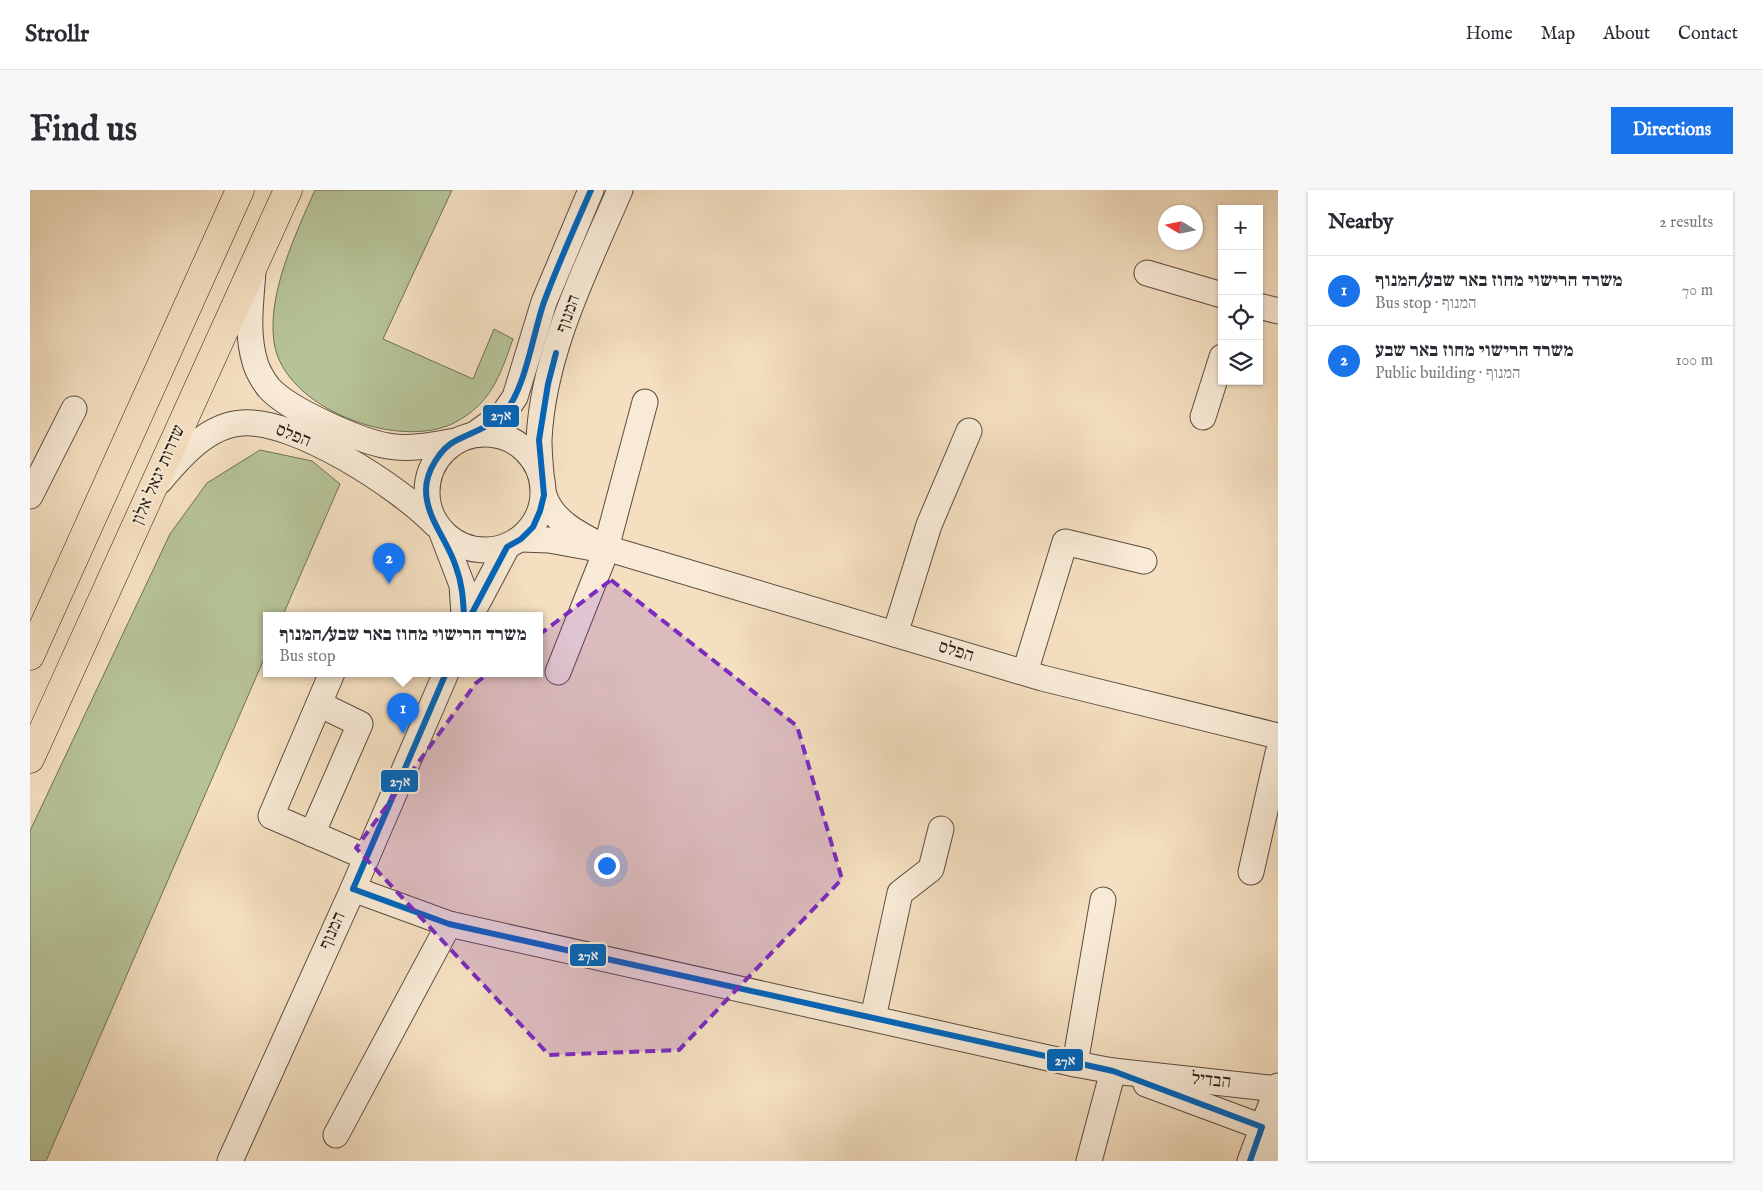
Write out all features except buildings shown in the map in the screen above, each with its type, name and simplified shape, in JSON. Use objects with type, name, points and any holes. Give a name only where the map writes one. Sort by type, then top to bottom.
[{"type":"highway","points":[[30,656],[240,190]]},
{"type":"highway","name":"שדרות יגאל אלון","points":[[30,759],[288,190]]},
{"type":"street","name":"המנוף","points":[[465,438],[504,413],[515,397],[544,302],[591,190]]},
{"type":"street","name":"המנוף","points":[[542,484],[540,431],[548,384],[557,350],[569,311],[620,190]]},
{"type":"street","name":"הפלס","points":[[253,267],[249,334],[255,363],[269,388],[291,405],[362,440],[409,448],[465,438]]},
{"type":"street","points":[[1147,273],[1218,294]]},
{"type":"street","points":[[1263,307],[1278,311]]},
{"type":"street","points":[[1203,417],[1218,370]]},
{"type":"street","points":[[558,672],[606,549],[645,402]]},
{"type":"street","points":[[30,496],[74,409]]},
{"type":"street","name":"הפלס","points":[[151,493],[176,461],[219,429],[241,423],[263,424],[306,440],[368,472],[403,495],[439,529]]},
{"type":"street","points":[[894,634],[929,525],[969,431]]},
{"type":"street","points":[[464,612],[462,584],[428,508],[426,489],[430,470],[441,454],[465,438],[491,434],[508,438],[522,447],[534,459],[542,484],[540,511],[533,527],[514,543],[473,612]]},
{"type":"street","name":"הפלס","points":[[542,484],[547,507],[580,535],[606,549]]},
{"type":"street","points":[[439,529],[466,548],[480,551],[514,543]]},
{"type":"street","name":"הפלס","points":[[514,543],[549,540],[606,549],[1025,672],[1278,736]]},
{"type":"street","points":[[1025,672],[1065,542],[1144,561]]},
{"type":"street","points":[[330,677],[270,816],[366,857]]},
{"type":"street","name":"המנוף","points":[[230,1161],[353,889],[444,677]]},
{"type":"street","points":[[312,834],[360,724],[318,704]]},
{"type":"street","points":[[1251,872],[1278,753]]},
{"type":"street","points":[[873,1018],[900,893],[931,869],[941,829]]},
{"type":"street","name":"הבדיל","points":[[353,889],[449,924],[1075,1064],[1113,1071],[1278,1088]]},
{"type":"street","points":[[1075,1064],[1103,900]]},
{"type":"street","points":[[336,1135],[449,924]]},
{"type":"street","points":[[1089,1161],[1113,1071]]},
{"type":"street","name":"הבדיל","points":[[1113,1071],[1270,1129]]},
{"type":"street","points":[[1250,1161],[1270,1129],[1278,1088]]},
{"type":"street","points":[[1272,1161],[1278,1150]]},
{"type":"highlighted area","points":[[611,580],[797,726],[842,879],[679,1050],[549,1055],[356,848],[476,683]]},
{"type":"green space","points":[[315,190],[452,190],[383,339],[473,379],[494,329],[513,339],[493,387],[486,397],[467,415],[454,423],[431,430],[404,431],[375,427],[346,418],[320,404],[298,386],[282,366],[274,342],[275,304],[279,284],[292,244]]},
{"type":"green space","points":[[260,450],[312,461],[340,484],[284,612],[263,612],[263,661],[46,1161],[30,1161],[30,831],[170,534],[207,483]]},
{"type":"transit line","name":"27א","points":[[464,612],[458,573],[433,520],[427,500],[428,476],[435,461],[445,449],[457,440],[500,417],[512,401],[524,374],[544,302],[591,190]]},
{"type":"transit line","name":"27א","points":[[473,612],[507,547],[521,539],[533,527],[540,511],[544,495],[539,440],[548,384],[556,353]]},
{"type":"transit line","name":"27א","points":[[353,889],[444,677]]},
{"type":"transit line","name":"27א","points":[[353,889],[449,924],[1113,1071],[1262,1127],[1250,1161]]},
{"type":"place","name":"משרד הרישוי מחוז באר שבע","points":[[389,584]]},
{"type":"place","name":"משרד הרישוי מחוז באר שבע/המנוף","points":[[403,734]]}]
